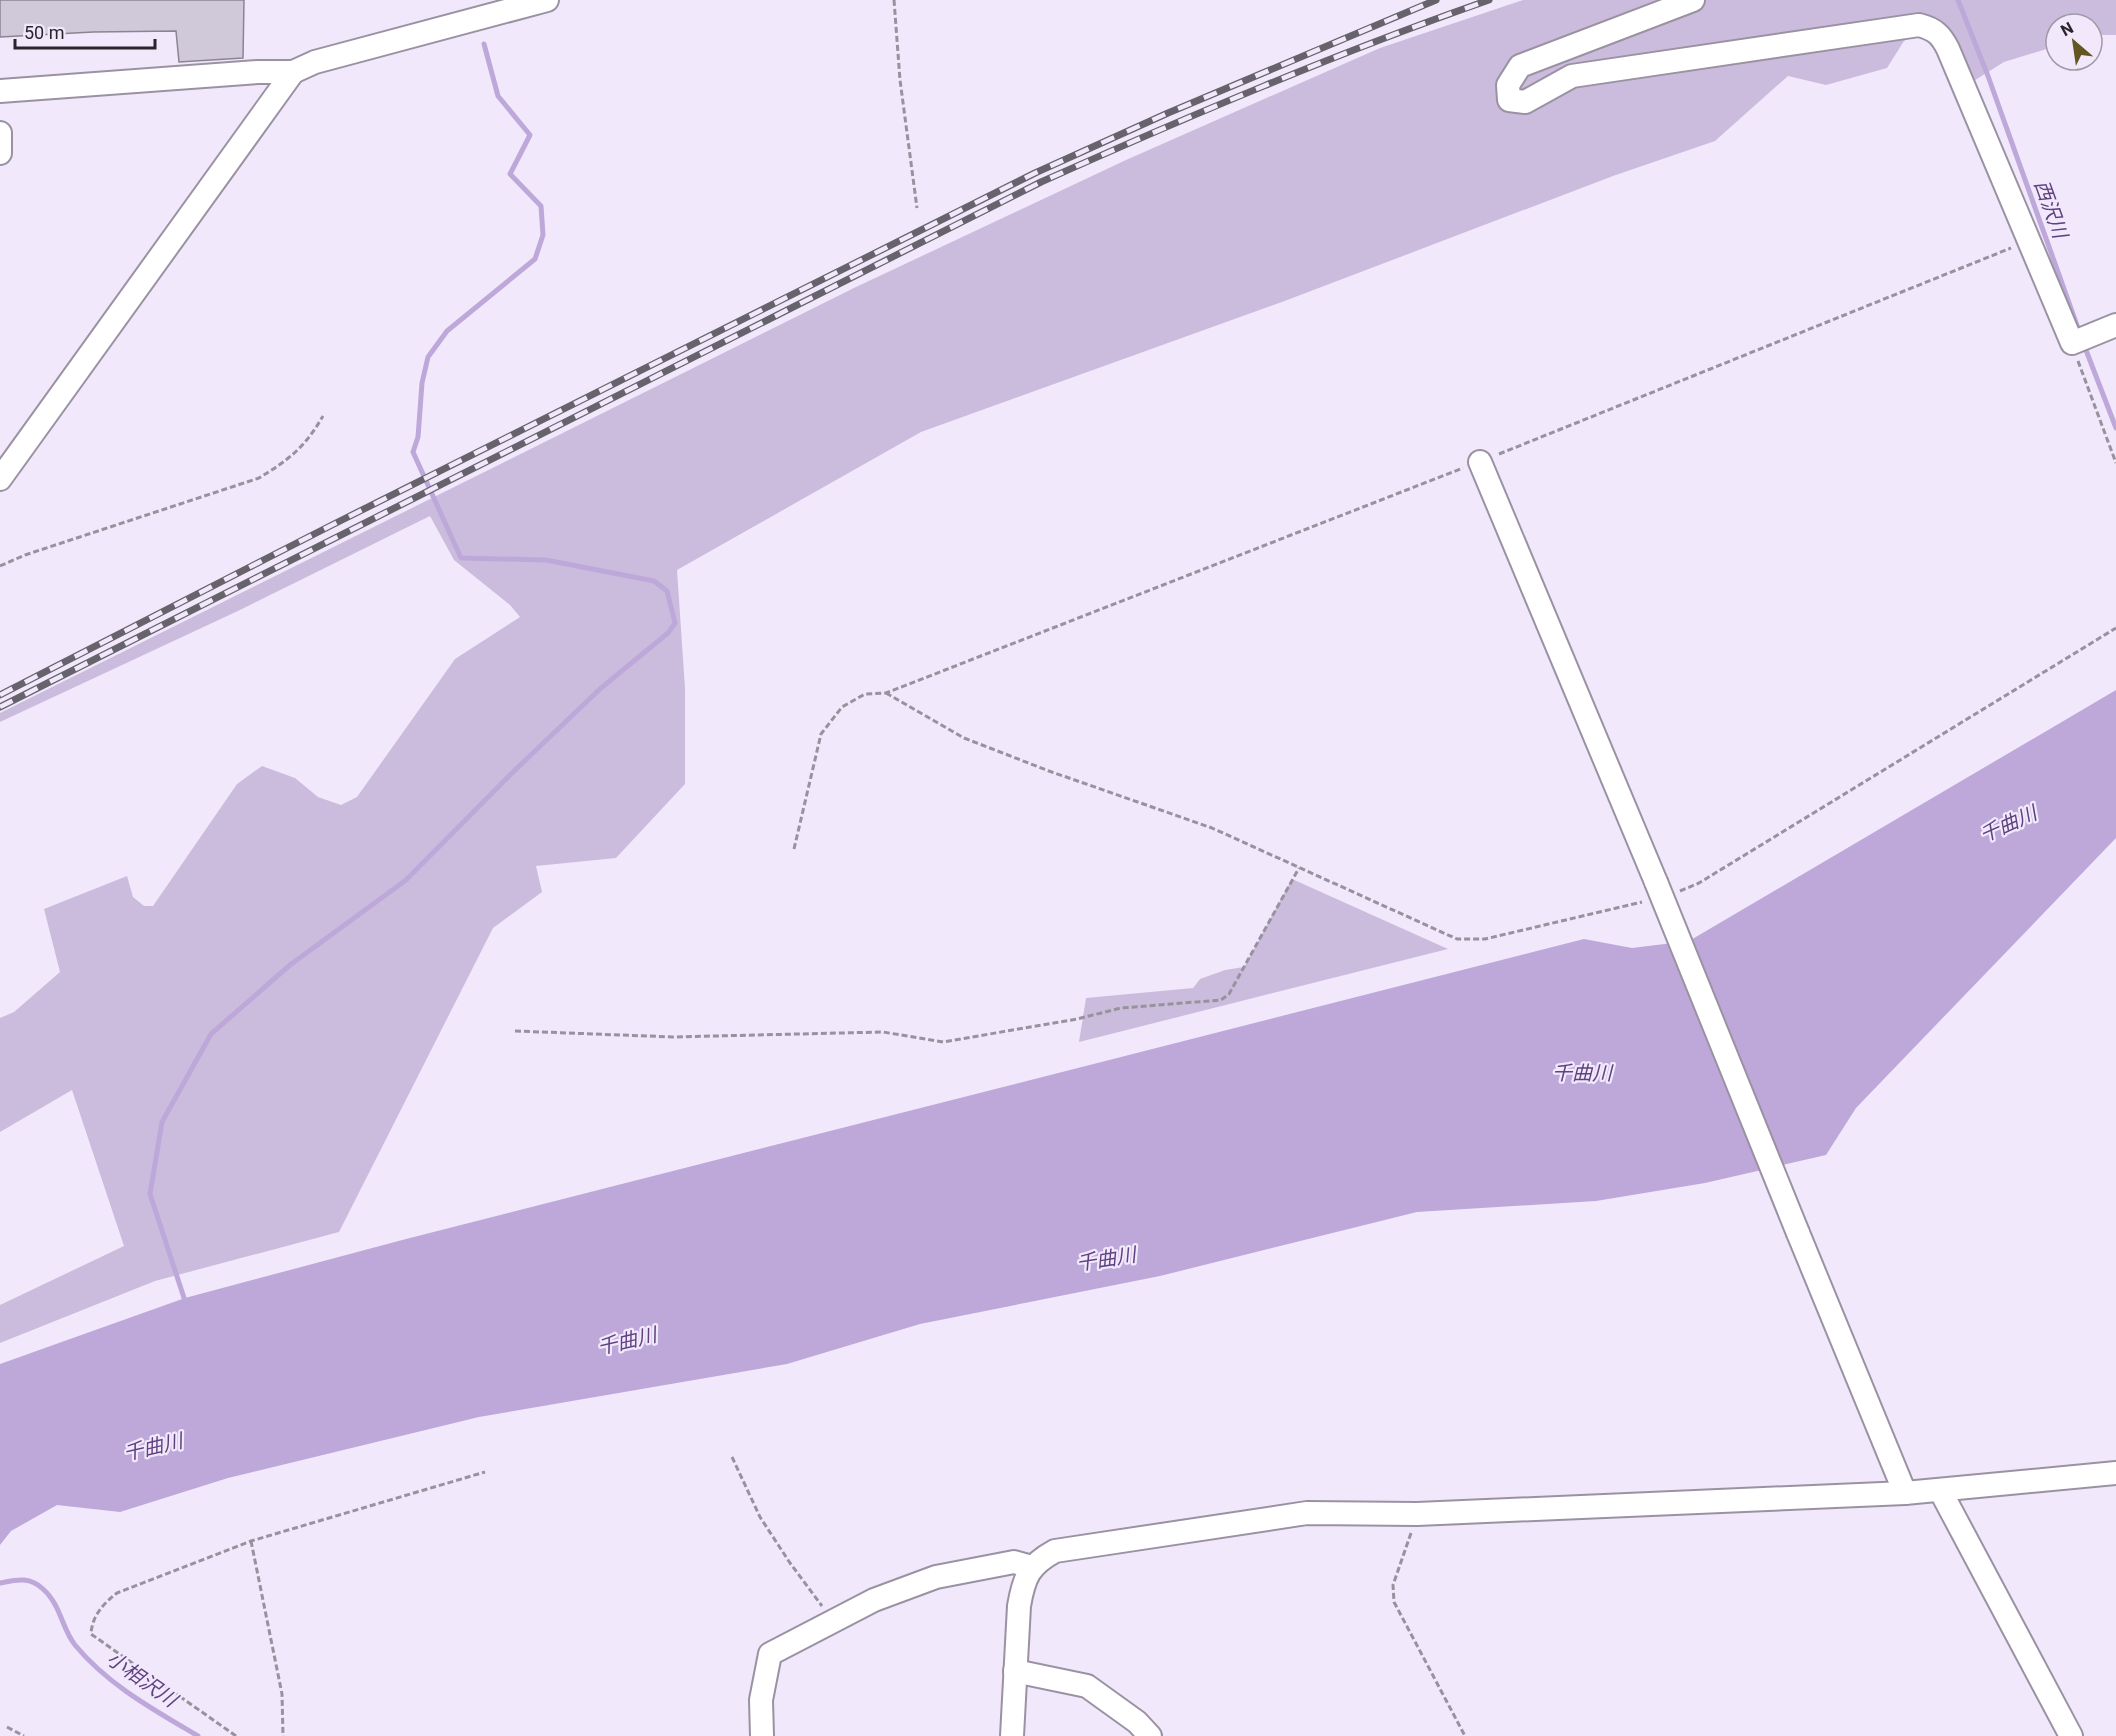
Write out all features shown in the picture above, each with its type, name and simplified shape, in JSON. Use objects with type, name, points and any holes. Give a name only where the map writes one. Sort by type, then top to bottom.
[{"type":"street","points":[[0,91],[258,72],[293,72],[315,62],[547,0]]},
{"type":"street","points":[[1693,0],[1520,66],[1508,85],[1509,100],[1526,102],[1572,76],[1919,25],[1932,29],[1941,34],[1948,49],[2072,343],[2116,325]]},
{"type":"street","points":[[0,479],[293,72]]},
{"type":"street","points":[[0,133],[0,153]]},
{"type":"street","points":[[1480,462],[1651,892],[1798,1233],[1905,1493]]},
{"type":"street","points":[[1012,1729],[1019,1605],[1022,1590],[1032,1567],[1055,1551],[1307,1513],[1417,1514],[1905,1493],[2116,1473]]},
{"type":"street","points":[[1940,1490],[2071,1736]]},
{"type":"street","points":[[762,1736],[761,1700],[770,1654],[874,1600],[936,1577],[1014,1562],[1032,1567]]},
{"type":"street","points":[[1015,1671],[1087,1686],[1137,1722],[1150,1736]]},
{"type":"path","points":[[894,0],[900,80],[917,208]]},
{"type":"path","points":[[794,849],[821,734],[842,707],[865,694],[886,693],[1480,462],[2029,241]]},
{"type":"path","points":[[2072,343],[2116,463]]},
{"type":"path","points":[[0,566],[25,555],[259,478],[294,454],[310,438],[323,416]]},
{"type":"path","points":[[1679,891],[1699,883],[2116,628]]},
{"type":"path","points":[[886,693],[964,738],[1049,771],[1212,828],[1457,939],[1485,939],[1651,892]]},
{"type":"path","points":[[515,1031],[673,1037],[883,1032],[943,1042],[1077,1019],[1121,1008],[1221,1000],[1229,994],[1299,868]]},
{"type":"path","points":[[732,1457],[760,1517],[790,1563],[834,1622]]},
{"type":"path","points":[[236,1736],[91,1634],[92,1621],[106,1602],[117,1593],[251,1541],[485,1472]]},
{"type":"path","points":[[1417,1514],[1392,1585],[1394,1602],[1465,1736]]},
{"type":"path","points":[[251,1541],[282,1694],[283,1736]]},
{"type":"path","points":[[7,1726],[24,1736]]},
{"type":"shaded area","points":[[1523,0],[2116,0],[2116,35],[2104,35],[2104,12],[2044,12],[2044,50],[2004,62],[1972,82],[1956,37],[1936,22],[1904,41],[1887,68],[1826,85],[1788,76],[1715,141],[1613,176],[1282,302],[921,432],[677,570],[685,688],[685,784],[616,858],[536,866],[542,892],[493,928],[339,1232],[155,1281],[0,1343],[0,1305],[124,1246],[72,1090],[0,1132],[0,1018],[14,1012],[60,972],[44,909],[127,876],[133,897],[144,906],[153,906],[237,784],[262,766],[295,778],[318,797],[341,805],[357,797],[455,659],[520,617],[510,605],[454,560],[430,516],[240,610],[0,722],[0,713],[856,287],[1126,160],[1380,48]]},
{"type":"shaded area","points":[[1292,879],[1448,949],[1079,1042],[1086,998],[1193,988],[1200,979],[1225,970],[1244,967]]},
{"type":"water","name":"千曲川","points":[[2116,690],[2116,838],[1856,1108],[1826,1155],[1705,1183],[1596,1201],[1417,1212],[1160,1276],[920,1324],[787,1364],[479,1417],[228,1478],[120,1512],[57,1505],[11,1531],[0,1545],[0,1364],[185,1298],[406,1239],[1584,939],[1632,948],[1689,941]]},
{"type":"building","points":[[0,0],[244,0],[243,58],[179,62],[176,31],[93,32],[0,37]]},
{"type":"waterway","name":"西沢川","points":[[1958,0],[1988,76],[2078,328]]},
{"type":"waterway","points":[[186,1304],[150,1194],[162,1122],[211,1034],[290,965],[406,880],[511,774],[601,688],[668,633],[675,623],[667,591],[654,581],[546,560],[461,558],[413,452],[418,437],[422,383],[428,357],[447,331],[535,259],[543,235],[541,206],[510,174],[530,135],[498,96],[484,44]]},
{"type":"waterway","name":"西沢川","points":[[2084,345],[2116,428]]},
{"type":"waterway","name":"小相沢川","points":[[0,1583],[22,1580],[38,1585],[54,1602],[71,1639],[88,1659],[132,1696],[198,1736]]},
{"type":"railway","points":[[0,695],[328,527],[1035,173],[1168,113],[1436,0]]},
{"type":"railway","points":[[0,707],[1041,182],[1264,86],[1489,0]]}]
